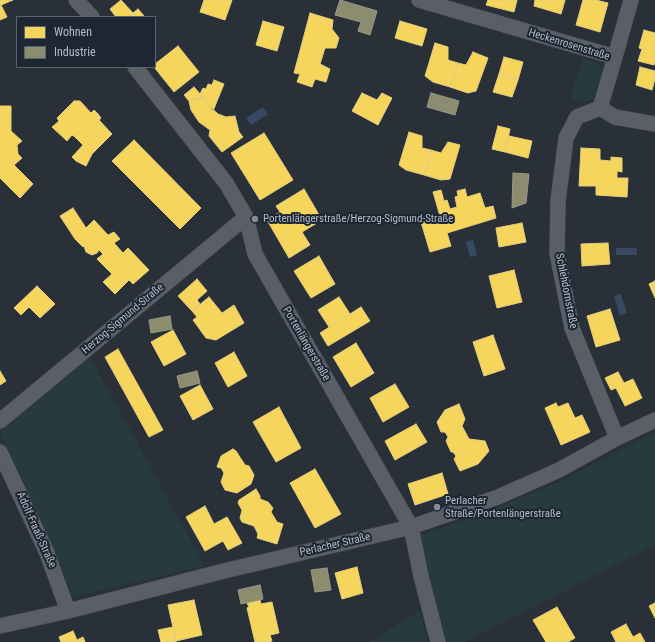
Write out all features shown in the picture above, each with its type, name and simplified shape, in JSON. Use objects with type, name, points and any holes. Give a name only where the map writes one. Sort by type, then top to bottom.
[{"type":"street","points":[[76,0],[91,16]]},
{"type":"street","points":[[614,57],[631,0]]},
{"type":"street","name":"Heckenrosenstraße","points":[[428,1],[468,7],[614,57],[600,108]]},
{"type":"street","name":"Portenlängerstraße","points":[[136,68],[226,183],[246,217],[255,254],[411,527],[421,576],[438,642]]},
{"type":"street","points":[[600,108],[615,117],[655,124]]},
{"type":"street","name":"Schlehdornstraße","points":[[600,108],[577,117],[566,138],[558,201],[557,253],[572,328],[617,438]]},
{"type":"street","name":"Herzog-Sigmund-Straße","points":[[0,421],[246,217]]},
{"type":"street","name":"Perlacher Straße","points":[[0,626],[411,527],[498,497],[559,470],[617,438],[655,420]]},
{"type":"street","name":"Adolf-Fraaß-Straße","points":[[0,452],[47,553],[68,610]]},
{"type":"green space","points":[[583,58],[598,63],[602,73],[593,98],[586,102],[573,99],[572,93]]},
{"type":"green space","points":[[90,357],[205,566],[73,597],[51,543],[0,432]]},
{"type":"green space","points":[[655,432],[655,545],[465,642],[447,642],[420,536],[500,506],[563,480]]},
{"type":"green space","points":[[420,611],[428,642],[369,642]]},
{"type":"water","points":[[263,107],[268,114],[251,125],[246,118]]},
{"type":"water","points":[[473,240],[477,255],[470,257],[466,242]]},
{"type":"water","points":[[616,248],[637,248],[637,255],[616,255]]},
{"type":"water","points":[[621,294],[627,313],[620,315],[614,296]]},
{"type":"building: Wohnen","points":[[0,0],[13,0],[1,5],[7,17],[0,20]]},
{"type":"building: Wohnen","points":[[121,0],[133,13],[129,16],[115,16],[110,9]]},
{"type":"building: Wohnen","points":[[204,0],[232,0],[225,20],[200,12]]},
{"type":"building: Wohnen","points":[[488,0],[517,0],[514,12],[486,5]]},
{"type":"building: Wohnen","points":[[535,0],[565,0],[561,14],[534,6]]},
{"type":"building: Wohnen","points":[[583,0],[596,0],[608,3],[600,32],[576,25]]},
{"type":"building: Wohnen","points":[[138,9],[144,16],[129,16]]},
{"type":"building: Wohnen","points":[[310,13],[333,20],[332,29],[339,38],[336,48],[325,48],[320,64],[330,69],[326,82],[315,79],[312,87],[297,82],[300,74],[294,73]]},
{"type":"building: Wohnen","points":[[263,21],[284,27],[277,51],[256,45]]},
{"type":"building: Wohnen","points":[[400,21],[427,29],[422,46],[395,38]]},
{"type":"building: Wohnen","points":[[644,30],[655,33],[654,65],[638,61],[642,49],[639,48]]},
{"type":"building: Wohnen","points":[[435,43],[448,47],[448,60],[458,63],[450,87],[433,82],[425,76]]},
{"type":"building: Wohnen","points":[[178,46],[199,72],[174,92],[155,68],[156,63]]},
{"type":"building: Wohnen","points":[[473,52],[488,58],[476,91],[468,93],[450,87],[458,63],[466,65]]},
{"type":"building: Wohnen","points":[[504,57],[523,62],[518,80],[499,74]]},
{"type":"building: Wohnen","points":[[640,67],[655,71],[655,79],[652,90],[636,85]]},
{"type":"building: Wohnen","points":[[499,74],[518,80],[512,97],[493,92]]},
{"type":"building: Wohnen","points":[[214,80],[224,84],[213,111],[208,105],[205,97],[200,94],[203,88],[206,89],[208,84],[212,85]]},
{"type":"building: Wohnen","points":[[194,87],[203,97],[189,101],[184,95]]},
{"type":"building: Wohnen","points":[[362,93],[377,100],[382,93],[392,98],[378,125],[352,111]]},
{"type":"building: Wohnen","points":[[205,97],[208,105],[218,114],[226,117],[235,116],[239,132],[243,137],[222,152],[209,136],[210,130],[199,122],[191,110],[189,101]]},
{"type":"building: Wohnen","points":[[74,101],[80,101],[91,113],[94,110],[98,114],[75,137],[72,135],[67,141],[52,127],[59,121],[57,118]]},
{"type":"building: Wohnen","points":[[0,106],[11,106],[11,131],[22,141],[17,145],[18,154],[22,158],[14,165],[33,184],[20,198],[0,178]]},
{"type":"building: Wohnen","points":[[98,114],[101,118],[99,120],[112,134],[92,154],[86,166],[76,161],[72,157],[83,145],[75,137]]},
{"type":"building: Wohnen","points":[[498,126],[510,129],[505,152],[492,149]]},
{"type":"building: Wohnen","points":[[409,132],[422,136],[422,148],[431,150],[424,175],[406,170],[399,165]]},
{"type":"building: Wohnen","points":[[264,133],[293,180],[260,200],[231,153]]},
{"type":"building: Wohnen","points":[[509,136],[532,141],[528,158],[505,152]]},
{"type":"building: Wohnen","points":[[134,140],[201,208],[180,229],[112,161]]},
{"type":"building: Wohnen","points":[[448,142],[460,145],[450,179],[441,180],[424,175],[431,150],[441,153]]},
{"type":"building: Wohnen","points":[[581,148],[600,149],[600,160],[611,161],[611,157],[622,158],[622,172],[617,171],[617,178],[628,178],[627,197],[596,195],[596,186],[579,186]]},
{"type":"building: Wohnen","points":[[304,189],[322,220],[302,232],[310,245],[289,258],[267,220],[280,212],[276,206]]},
{"type":"building: Wohnen","points":[[465,189],[467,197],[480,193],[485,208],[493,206],[496,218],[447,233],[451,246],[430,252],[421,222],[440,216],[433,192],[441,190],[444,201],[447,200],[450,209],[457,207],[455,197],[458,196],[457,191]]},
{"type":"building: Wohnen","points":[[73,208],[86,228],[94,220],[108,235],[114,232],[120,239],[114,243],[123,253],[128,248],[149,270],[133,284],[129,280],[115,294],[103,282],[112,274],[97,259],[103,254],[99,250],[97,253],[92,255],[86,252],[84,246],[83,247],[75,239],[60,216]]},
{"type":"building: Wohnen","points":[[522,223],[526,242],[499,247],[496,228]]},
{"type":"building: Wohnen","points":[[608,243],[610,264],[582,266],[581,244]]},
{"type":"building: Wohnen","points":[[319,256],[335,284],[311,298],[294,271]]},
{"type":"building: Wohnen","points":[[514,270],[522,302],[497,308],[489,276]]},
{"type":"building: Wohnen","points":[[197,279],[207,291],[197,300],[200,304],[192,311],[178,296]]},
{"type":"building: Wohnen","points":[[655,281],[655,298],[649,284]]},
{"type":"building: Wohnen","points":[[37,286],[55,304],[40,318],[29,307],[21,315],[14,308]]},
{"type":"building: Wohnen","points":[[209,297],[222,313],[234,305],[244,323],[216,340],[206,338],[193,320],[197,317],[192,311]]},
{"type":"building: Wohnen","points":[[339,297],[350,314],[329,327],[318,310]]},
{"type":"building: Wohnen","points":[[361,307],[370,321],[328,346],[320,333]]},
{"type":"building: Wohnen","points":[[610,309],[620,340],[596,347],[587,316]]},
{"type":"building: Wohnen","points":[[173,330],[186,354],[164,366],[151,342]]},
{"type":"building: Wohnen","points":[[493,335],[505,369],[484,376],[473,342]]},
{"type":"building: Wohnen","points":[[356,343],[374,373],[351,387],[333,357]]},
{"type":"building: Wohnen","points":[[118,349],[163,430],[149,437],[105,357]]},
{"type":"building: Wohnen","points":[[234,352],[247,376],[228,387],[215,363]]},
{"type":"building: Wohnen","points":[[0,371],[6,381],[0,385]]},
{"type":"building: Wohnen","points":[[618,372],[624,383],[633,379],[642,398],[625,406],[616,388],[611,390],[605,378]]},
{"type":"building: Wohnen","points":[[395,384],[409,407],[383,422],[370,398]]},
{"type":"building: Wohnen","points":[[200,385],[213,409],[193,420],[180,396]]},
{"type":"building: Wohnen","points":[[556,403],[558,407],[568,403],[575,418],[582,415],[590,432],[561,445],[545,408]]},
{"type":"building: Wohnen","points":[[459,404],[465,419],[462,426],[469,439],[485,441],[489,451],[478,464],[460,471],[454,459],[456,456],[453,452],[451,452],[446,441],[448,437],[445,432],[441,432],[437,422],[445,410]]},
{"type":"building: Wohnen","points":[[279,407],[301,448],[276,462],[253,422]]},
{"type":"building: Wohnen","points":[[416,424],[427,442],[395,460],[385,441]]},
{"type":"building: Wohnen","points":[[233,449],[245,465],[249,466],[254,475],[251,484],[237,493],[225,490],[221,482],[224,473],[221,468],[217,467],[221,456]]},
{"type":"building: Wohnen","points":[[315,469],[341,514],[315,528],[290,483]]},
{"type":"building: Wohnen","points":[[442,473],[448,494],[415,505],[408,484]]},
{"type":"building: Wohnen","points":[[256,489],[260,499],[268,502],[273,508],[271,512],[277,522],[283,524],[277,544],[257,538],[258,534],[254,526],[242,522],[240,518],[242,510],[238,503],[239,500]]},
{"type":"building: Wohnen","points":[[205,506],[214,524],[227,517],[242,543],[228,550],[223,541],[205,551],[186,517]]},
{"type":"building: Wohnen","points":[[357,567],[363,593],[342,599],[335,573]]},
{"type":"building: Wohnen","points":[[194,600],[202,635],[176,641],[168,605]]},
{"type":"building: Wohnen","points":[[260,600],[261,604],[272,602],[279,633],[270,635],[272,641],[268,642],[255,642],[247,608],[249,607],[247,603]]},
{"type":"building: Wohnen","points":[[655,603],[655,618],[649,606]]},
{"type":"building: Wohnen","points":[[557,607],[575,638],[568,642],[546,642],[533,620]]},
{"type":"building: Wohnen","points":[[626,624],[633,637],[640,633],[645,642],[616,642],[611,632]]},
{"type":"building: Wohnen","points":[[173,627],[176,642],[161,642],[158,630]]},
{"type":"building: Wohnen","points":[[73,631],[77,640],[83,637],[85,642],[61,642],[59,637]]},
{"type":"building: Industrie","points":[[340,0],[377,11],[370,35],[358,31],[361,22],[335,15]]},
{"type":"building: Industrie","points":[[431,93],[459,101],[455,115],[427,107]]},
{"type":"building: Industrie","points":[[513,173],[529,174],[526,203],[512,208]]},
{"type":"building: Industrie","points":[[170,316],[172,329],[151,333],[149,320]]},
{"type":"building: Industrie","points":[[197,371],[200,383],[180,388],[177,376]]},
{"type":"building: Industrie","points":[[327,568],[331,590],[315,592],[311,570]]},
{"type":"building: Industrie","points":[[260,585],[263,599],[241,604],[238,590]]},
{"type":"place","name":"Portenlängerstraße/Herzog-Sigmund-Straße","points":[[255,219]]},
{"type":"place","name":"Perlacher Straße/Portenlängerstraße","points":[[437,507]]}]
